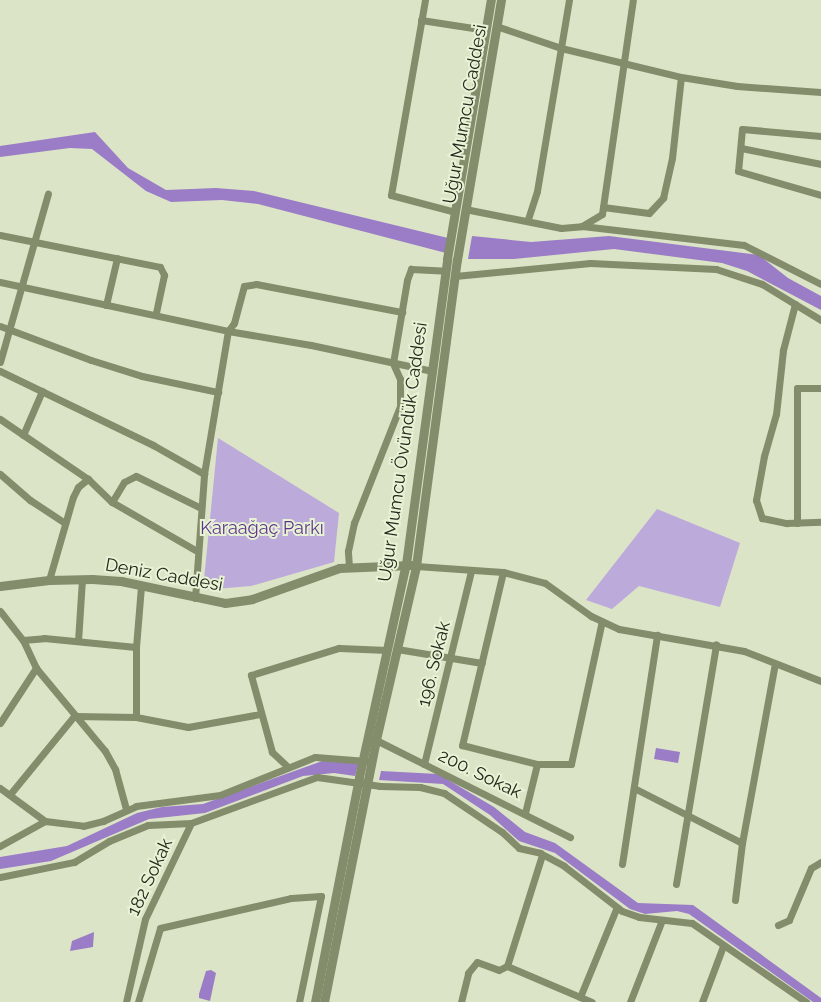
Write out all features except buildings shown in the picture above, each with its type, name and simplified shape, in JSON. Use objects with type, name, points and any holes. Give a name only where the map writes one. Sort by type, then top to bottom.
[{"type":"street","points":[[425,0],[391,195],[455,212]]},
{"type":"street","name":"Uğur Mumcu Caddesi","points":[[452,259],[452,231],[490,0]]},
{"type":"street","name":"Uğur Mumcu Caddesi","points":[[452,259],[461,233],[466,209],[501,0]]},
{"type":"street","points":[[528,219],[537,191],[569,0]]},
{"type":"street","points":[[582,226],[598,219],[604,207],[633,0]]},
{"type":"street","points":[[421,20],[486,30]]},
{"type":"street","points":[[496,26],[561,48],[624,65],[681,77],[737,86],[821,92]]},
{"type":"street","points":[[604,207],[649,213],[663,198],[672,158],[681,77]]},
{"type":"street","points":[[821,136],[742,129],[738,171],[821,195]]},
{"type":"street","points":[[741,148],[821,164]]},
{"type":"street","points":[[0,362],[48,194]]},
{"type":"street","points":[[466,209],[528,219],[546,227],[582,226],[744,245],[821,284]]},
{"type":"street","points":[[0,235],[117,258],[162,270],[156,314]]},
{"type":"street","points":[[106,305],[117,258]]},
{"type":"street","name":"Uğur Mumcu Övündük Caddesi","points":[[367,764],[387,650],[406,564],[446,271],[452,259]]},
{"type":"street","name":"Uğur Mumcu Övündük Caddesi","points":[[367,764],[376,740],[416,566],[455,276],[452,259]]},
{"type":"street","points":[[455,276],[590,263],[716,269],[762,284],[821,320]]},
{"type":"street","points":[[349,567],[348,551],[354,523],[400,406],[400,379],[392,362],[411,268],[446,271]]},
{"type":"street","points":[[0,282],[228,331],[311,344],[432,371]]},
{"type":"street","points":[[195,598],[204,474],[228,331],[237,314],[241,291],[244,286],[253,284],[402,312]]},
{"type":"street","points":[[795,304],[783,350],[776,414],[764,456],[756,500],[762,518],[797,523],[821,522]]},
{"type":"street","points":[[0,326],[125,371],[218,392]]},
{"type":"street","points":[[0,371],[153,445],[204,474]]},
{"type":"street","points":[[797,523],[798,388],[821,388]]},
{"type":"street","points":[[23,434],[42,391]]},
{"type":"street","points":[[0,419],[88,479],[112,502],[197,550]]},
{"type":"street","points":[[0,474],[30,500],[65,523]]},
{"type":"street","points":[[112,502],[124,482],[136,476],[201,508]]},
{"type":"street","points":[[49,580],[65,523],[78,487],[88,479]]},
{"type":"street","name":"Deniz Caddesi","points":[[0,586],[49,580],[82,579],[141,586],[225,603],[252,599],[349,567],[406,564],[416,566]]},
{"type":"street","points":[[416,566],[503,572],[545,583],[602,621],[619,628],[716,644],[821,681]]},
{"type":"street","name":"196. Sokak","points":[[424,764],[452,659],[471,571]]},
{"type":"street","name":"200. Sokak","points":[[503,572],[462,745],[537,764]]},
{"type":"street","points":[[78,641],[82,579]]},
{"type":"street","points":[[136,717],[136,647],[141,586]]},
{"type":"street","points":[[0,611],[23,640],[36,668],[104,751],[115,769],[126,810]]},
{"type":"street","points":[[525,813],[537,764],[571,764],[602,621]]},
{"type":"street","points":[[622,864],[657,634]]},
{"type":"street","points":[[23,640],[44,638],[136,647]]},
{"type":"street","points":[[676,884],[716,644]]},
{"type":"street","points":[[288,766],[272,752],[260,714],[251,675],[339,648],[387,650]]},
{"type":"street","points":[[397,649],[452,659],[482,662]]},
{"type":"street","points":[[735,900],[742,842],[775,664]]},
{"type":"street","points":[[0,723],[36,668]]},
{"type":"street","points":[[74,716],[136,717],[188,728],[260,714]]},
{"type":"street","points":[[11,793],[74,716]]},
{"type":"street","name":"200. Sokak","points":[[376,740],[570,837]]},
{"type":"street","points":[[0,788],[11,793],[45,821],[83,826],[102,821],[126,810],[220,795],[288,766],[315,757],[367,764]]},
{"type":"street","points":[[315,1002],[358,779],[367,764]]},
{"type":"street","points":[[324,1002],[368,782],[367,764]]},
{"type":"street","points":[[0,877],[74,862],[109,841],[148,825],[191,823],[317,777],[358,779],[368,782],[420,787],[444,793],[502,832],[519,848],[542,855],[564,866],[618,907],[639,917],[692,923],[806,1002]]},
{"type":"street","points":[[634,788],[742,842]]},
{"type":"street","points":[[0,846],[45,821]]},
{"type":"street","name":"182 Sokak","points":[[126,1002],[145,919],[191,823]]},
{"type":"street","points":[[461,1002],[468,973],[476,962],[499,970],[507,966],[542,855]]},
{"type":"street","points":[[778,924],[789,920],[811,868],[821,862]]},
{"type":"street","points":[[138,1002],[160,928],[291,898],[321,896],[299,1002]]},
{"type":"street","points":[[580,997],[618,907]]},
{"type":"street","points":[[630,1002],[662,920]]},
{"type":"street","points":[[702,1002],[723,946]]},
{"type":"street","points":[[507,966],[592,1002]]},
{"type":"green space","name":"Karaağaç Parkı","points":[[218,438],[339,513],[334,562],[251,586],[203,590]]},
{"type":"green space","points":[[657,509],[740,543],[720,607],[639,586],[612,609],[586,600]]},
{"type":"shaded area","points":[[95,132],[128,168],[166,190],[216,188],[254,191],[448,238],[446,253],[258,204],[222,200],[171,202],[146,191],[92,149],[70,148],[0,157],[0,146]]},
{"type":"shaded area","points":[[472,236],[531,242],[609,236],[759,255],[788,278],[821,296],[821,310],[747,271],[722,263],[614,249],[514,259],[468,259]]},
{"type":"shaded area","points":[[656,748],[680,752],[678,763],[654,759]]},
{"type":"shaded area","points":[[325,760],[359,762],[355,776],[334,773],[303,776],[205,813],[149,819],[51,861],[0,869],[0,857],[67,846],[137,813],[162,807],[203,804]]},
{"type":"shaded area","points":[[381,771],[438,774],[494,807],[525,832],[555,843],[638,903],[693,905],[821,998],[821,1002],[813,1002],[689,914],[677,911],[645,914],[630,909],[555,853],[519,841],[490,815],[443,784],[379,780]]},
{"type":"shaded area","points":[[94,932],[93,947],[70,951],[72,941]]},
{"type":"shaded area","points":[[211,970],[216,973],[210,1001],[199,998],[199,994],[206,971]]}]
